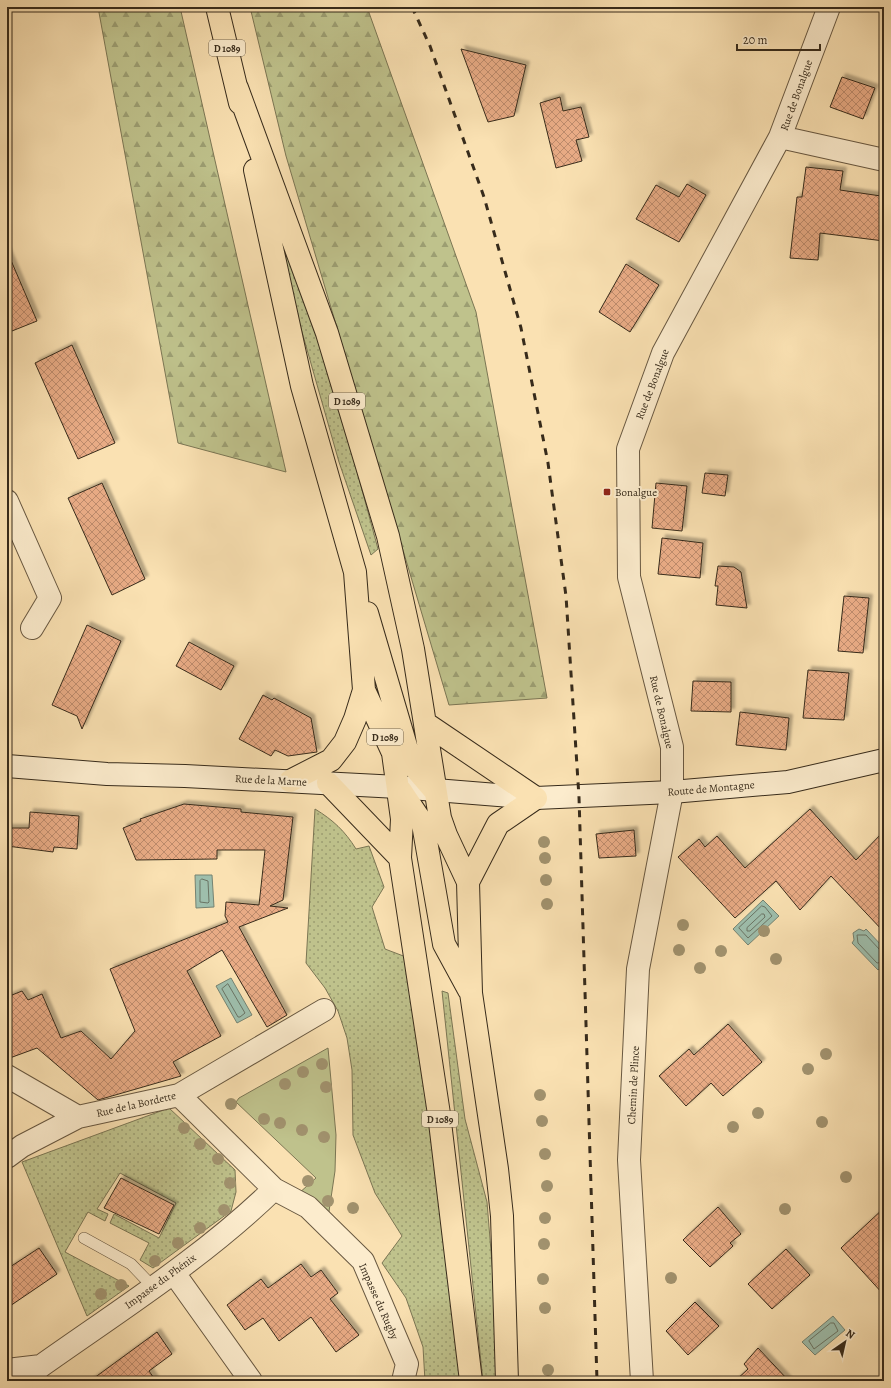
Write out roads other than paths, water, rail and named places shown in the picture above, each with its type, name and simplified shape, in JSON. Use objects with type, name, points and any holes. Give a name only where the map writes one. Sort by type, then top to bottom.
[{"type":"main road","name":"D 1089","points":[[217,7],[237,88],[302,386],[411,763],[435,791]]},
{"type":"main road","name":"D 1089","points":[[237,88],[327,333],[386,529],[413,649],[435,791],[446,835],[468,882],[471,993],[499,1185],[502,1216],[507,1381]]},
{"type":"main road","name":"D 1089","points":[[355,572],[364,690],[393,753],[398,787],[402,819],[400,858],[439,1114],[471,1381]]},
{"type":"main road","points":[[290,781],[297,776],[331,760],[345,742],[364,690]]},
{"type":"main road","points":[[425,723],[476,759],[536,798],[498,824],[468,882]]},
{"type":"main road","points":[[328,783],[400,858]]},
{"type":"main road","name":"D 1089","points":[[398,787],[423,824],[444,944],[471,993]]},
{"type":"street","name":"Rue de Bonalgue","points":[[672,792],[672,747],[629,577],[628,449],[662,353],[780,137],[828,7]]},
{"type":"street","points":[[780,137],[884,160]]},
{"type":"street","points":[[7,501],[50,598],[32,628]]},
{"type":"street","name":"Route de Montagne","points":[[536,798],[672,792],[788,782],[884,760]]},
{"type":"street","name":"Rue de la Marne","points":[[7,766],[107,774],[185,776],[398,787],[536,798]]},
{"type":"street","name":"Chemin de Plince","points":[[642,1381],[629,1160],[638,969],[672,792]]},
{"type":"street","name":"Rue de la Bordette","points":[[7,1156],[22,1146],[78,1117],[179,1095],[324,1010]]},
{"type":"street","points":[[7,1076],[78,1117]]},
{"type":"street","name":"Impasse du Rugby","points":[[179,1095],[274,1189],[308,1207],[363,1261],[407,1364],[403,1381]]},
{"type":"street","name":"Impasse du Phénix","points":[[25,1381],[41,1366],[174,1272],[249,1213],[274,1189]]},
{"type":"street","points":[[174,1272],[251,1381]]},
{"type":"street","name":"Impasse du Phénix","points":[[7,1370],[41,1366]]},
{"type":"lane","points":[[84,1238],[131,1264],[153,1287]]},
{"type":"water","points":[[195,875],[212,875],[214,907],[196,908]]},
{"type":"water","points":[[763,900],[779,916],[748,945],[733,929]]},
{"type":"water","points":[[859,929],[864,931],[866,929],[884,948],[884,965],[878,970],[852,943],[854,940],[853,933]]},
{"type":"water","points":[[231,978],[252,1015],[237,1023],[216,986]]},
{"type":"water","points":[[833,1316],[845,1330],[815,1355],[802,1342]]},
{"type":"railway","points":[[412,7],[430,46],[484,197],[521,328],[548,463],[566,596],[579,797],[597,1381]]},
{"type":"place","name":"Bonalgue","points":[[607,492]]}]
